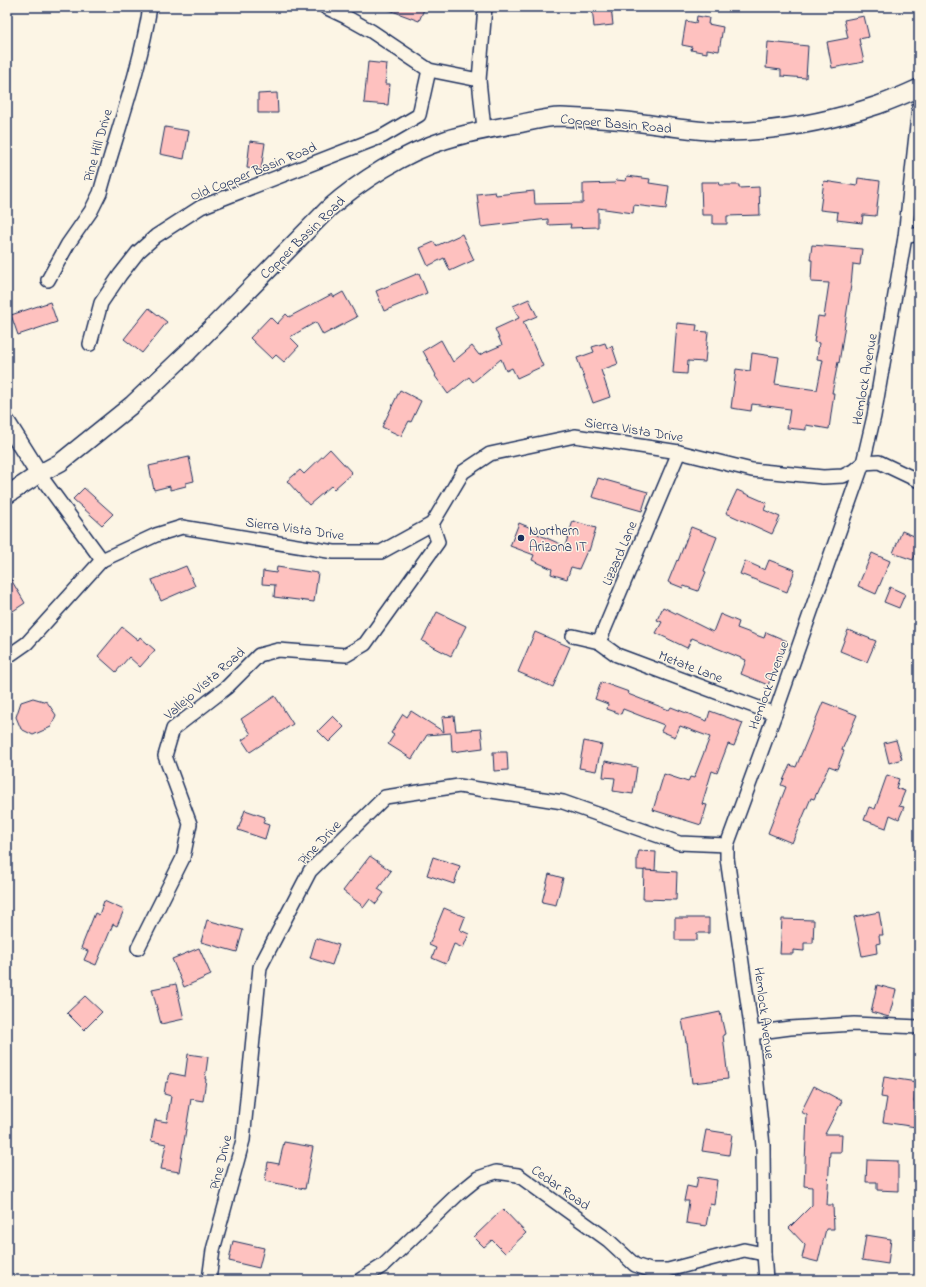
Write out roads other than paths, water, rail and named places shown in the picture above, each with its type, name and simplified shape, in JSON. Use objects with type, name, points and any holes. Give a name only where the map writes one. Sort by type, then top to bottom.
[{"type":"street","name":"Pine Hill Drive","points":[[48,280],[68,244],[91,211],[100,193],[139,60],[145,37],[150,7]]},
{"type":"street","points":[[325,7],[371,31],[429,70],[479,80]]},
{"type":"street","points":[[484,129],[479,80],[485,7]]},
{"type":"street","name":"Old Copper Basin Road","points":[[90,344],[101,303],[138,252],[156,236],[202,207],[383,136],[401,126],[419,115],[429,70]]},
{"type":"street","name":"Copper Basin Road","points":[[7,495],[39,474],[61,462],[133,404],[187,353],[323,215],[342,198],[390,165],[412,154],[444,140],[484,129],[559,117],[627,121],[696,131],[728,132],[774,129],[807,124],[851,113],[879,105],[919,88]]},
{"type":"street","name":"Hemlock Avenue","points":[[766,1280],[764,1254],[763,1146],[752,1033],[727,858],[727,845],[775,714],[863,463],[874,416],[905,238],[919,106]]},
{"type":"street","points":[[905,238],[919,234]]},
{"type":"street","points":[[7,423],[39,474],[102,560]]},
{"type":"street","name":"Sierra Vista Drive","points":[[7,657],[27,643],[102,560],[156,535],[182,527],[334,552],[381,552],[432,524],[463,472],[490,454],[575,436],[679,452],[752,470],[823,477],[843,476],[853,471],[863,463]]},
{"type":"street","name":"Lizzard Lane","points":[[599,642],[679,452]]},
{"type":"street","points":[[863,463],[879,462],[919,481]]},
{"type":"street","name":"Vallejo Vista Road","points":[[138,948],[183,858],[190,824],[165,756],[172,729],[226,688],[260,655],[278,650],[346,656],[365,644],[438,542],[432,524]]},
{"type":"street","points":[[573,636],[599,642]]},
{"type":"street","name":"Metate Lane","points":[[599,642],[617,655],[775,714]]},
{"type":"street","name":"Pine Drive","points":[[209,1280],[213,1250],[243,1140],[260,967],[310,871],[385,797],[459,786],[563,802],[679,843],[727,845]]},
{"type":"street","points":[[752,1033],[790,1028],[854,1024],[919,1027]]},
{"type":"street","name":"Cedar Road","points":[[360,1280],[384,1265],[457,1195],[478,1178],[496,1172],[518,1175],[608,1240],[636,1265],[650,1270],[668,1270],[744,1250],[764,1254]]},
{"type":"place","name":"Northern Arizona IT","points":[[521,538]]}]
